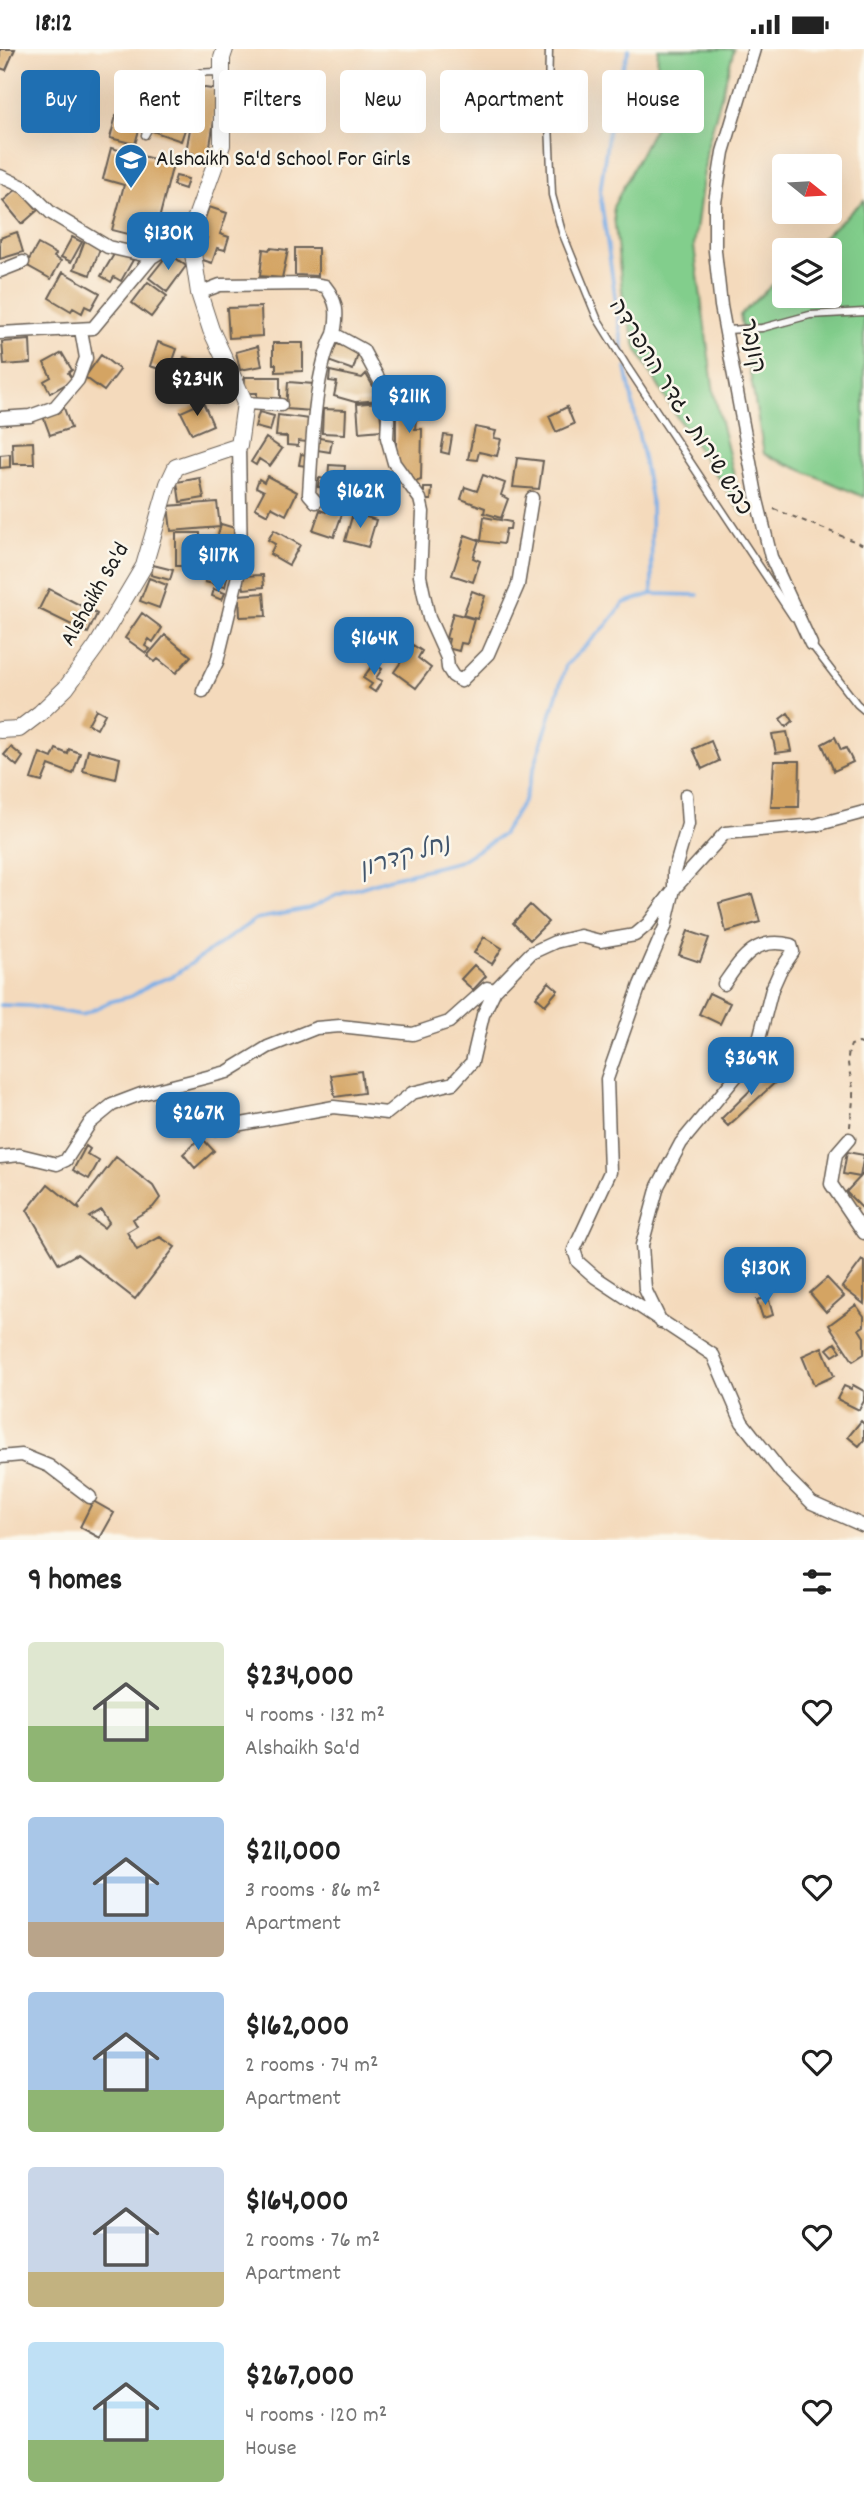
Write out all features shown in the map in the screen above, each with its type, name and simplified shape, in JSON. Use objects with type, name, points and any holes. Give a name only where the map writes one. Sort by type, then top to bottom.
[{"type":"street","points":[[222,70],[225,49]]},
{"type":"street","name":"קונבר","points":[[754,49],[723,152],[715,202],[715,251],[721,306],[757,501],[771,557],[811,644]]},
{"type":"street","points":[[203,691],[217,662],[241,563],[239,446],[245,403],[211,330],[200,293],[190,234],[222,145],[222,133]]},
{"type":"street","points":[[0,176],[26,188],[51,213],[108,247],[152,257]]},
{"type":"street","points":[[0,333],[93,328],[152,257],[190,234]]},
{"type":"street","points":[[0,271],[23,263]]},
{"type":"street","points":[[200,293],[220,285],[325,286],[332,294],[338,310],[334,334],[326,348],[315,418],[309,493],[316,502]]},
{"type":"street","points":[[0,418],[30,416],[55,407],[78,380],[86,358],[81,330]]},
{"type":"street","points":[[334,334],[363,350],[388,398],[387,438],[394,463],[420,499],[423,512],[420,576],[429,618],[447,658],[448,668],[453,676],[461,681],[488,654],[518,585],[532,498]]},
{"type":"street","points":[[245,403],[281,405]]},
{"type":"street","name":"Alshaikh Sa'd","points":[[0,730],[19,729],[40,713],[66,688],[96,647],[144,566],[176,467],[239,446]]},
{"type":"street","points":[[687,795],[688,824],[674,872],[674,889],[665,927],[640,985],[607,1079],[610,1171],[574,1250],[578,1262],[595,1277],[713,1355],[742,1422],[782,1473],[812,1503],[864,1525]]},
{"type":"street","points":[[214,1129],[334,1107],[387,1113],[412,1093],[453,1083],[472,1062],[483,1015],[495,990],[531,953],[555,942],[580,936],[600,941],[635,935],[648,924],[674,889],[725,833],[816,825],[864,812]]},
{"type":"street","points":[[662,1322],[645,1289],[642,1245],[658,1186],[681,1143],[748,1062],[758,1043],[772,989],[793,952],[791,945],[765,944],[750,951],[724,984]]},
{"type":"street","points":[[0,1157],[20,1155],[57,1164],[66,1160],[90,1123],[111,1105],[141,1094],[227,1072],[268,1047],[316,1028],[340,1026],[413,1034],[449,1022],[486,988],[495,990]]},
{"type":"street","points":[[849,1139],[836,1154],[831,1184],[864,1233]]},
{"type":"street","points":[[0,1457],[22,1455],[49,1466],[90,1497]]},
{"type":"lane","name":"כביש שירות - גדר ההפרדה","points":[[549,49],[552,195],[562,232],[597,318],[635,380],[811,644],[864,710]]},
{"type":"lane","points":[[145,135],[160,107],[175,90],[197,73],[219,72]]},
{"type":"lane","points":[[727,330],[762,328],[810,315],[864,312]]},
{"type":"path","points":[[757,501],[864,545]]},
{"type":"path","points":[[849,1139],[853,1100],[847,1056],[851,1045],[859,1042],[864,1045]]},
{"type":"green space","points":[[658,49],[734,49],[707,148],[694,246],[714,393],[744,516],[678,419],[637,350],[623,299],[613,207],[651,133],[704,133],[704,70],[657,70]]},
{"type":"green space","points":[[864,200],[864,497],[764,454],[740,315],[772,285],[772,308],[842,308],[842,238],[822,238],[838,224],[842,224],[842,220]]},
{"type":"building","points":[[0,49],[15,49],[6,70],[0,68]]},
{"type":"building","points":[[205,88],[219,90],[207,164],[192,161],[193,153],[186,152],[189,133],[205,133]]},
{"type":"building","points":[[114,123],[114,133],[138,133],[135,144],[110,138]]},
{"type":"building","points":[[158,133],[184,133],[181,141]]},
{"type":"building","points":[[111,148],[173,164],[155,235],[137,231],[136,236],[112,230],[124,185],[103,179]]},
{"type":"building","points":[[176,176],[188,179],[185,189],[173,185]]},
{"type":"building","points":[[18,188],[38,210],[22,224],[3,201]]},
{"type":"building","points":[[209,207],[227,213],[220,234],[229,237],[225,250],[217,248],[212,263],[200,259],[207,238],[199,236]]},
{"type":"building","points":[[17,232],[23,252],[0,259],[0,238]]},
{"type":"building","points":[[72,237],[82,242],[71,262],[61,257]]},
{"type":"building","points":[[85,240],[101,246],[90,275],[74,269]]},
{"type":"building","points":[[38,244],[56,254],[54,257],[61,261],[51,279],[26,265]]},
{"type":"building","points":[[295,248],[318,248],[318,276],[295,275]]},
{"type":"building","points":[[263,249],[288,250],[282,278],[260,276]]},
{"type":"building","points":[[116,251],[133,260],[121,281],[114,277],[111,282],[101,276]]},
{"type":"building","points":[[169,253],[186,266],[167,292],[149,278]]},
{"type":"building","points":[[63,272],[100,293],[91,309],[85,306],[82,313],[73,308],[71,311],[49,298]]},
{"type":"building","points":[[148,282],[167,296],[151,317],[132,303]]},
{"type":"building","points":[[261,307],[262,336],[229,338],[227,308]]},
{"type":"building","points":[[30,340],[31,363],[4,365],[2,342]]},
{"type":"building","points":[[158,342],[177,349],[169,372],[150,366]]},
{"type":"building","points":[[273,343],[303,343],[303,371],[276,372],[276,364],[273,364]]},
{"type":"building","points":[[334,343],[359,351],[353,370],[328,361]]},
{"type":"building","points":[[258,346],[262,366],[240,370],[236,352]]},
{"type":"building","points":[[62,353],[72,370],[68,373],[73,380],[50,393],[44,381],[51,377],[44,363]]},
{"type":"building","points":[[101,355],[120,370],[104,391],[85,377]]},
{"type":"building","points":[[184,357],[201,363],[194,382],[178,377]]},
{"type":"building","points":[[330,371],[362,378],[366,374],[381,400],[355,402],[334,396],[337,382],[329,381]]},
{"type":"building","points":[[209,375],[231,384],[225,403],[218,401],[217,404],[201,399]]},
{"type":"building","points":[[245,377],[280,377],[280,400],[257,400],[257,393],[244,393]]},
{"type":"building","points":[[288,382],[314,384],[312,411],[286,409]]},
{"type":"building","points":[[396,391],[417,392],[417,401],[420,401],[419,419],[416,419],[415,429],[422,429],[421,480],[411,483],[396,457]]},
{"type":"building","points":[[203,402],[213,425],[192,434],[181,412]]},
{"type":"building","points":[[379,402],[382,430],[359,432],[357,404]]},
{"type":"building","points":[[567,407],[574,424],[556,432],[549,416]]},
{"type":"building","points":[[64,408],[71,428],[50,435],[43,416]]},
{"type":"building","points":[[323,409],[346,410],[345,434],[322,433]]},
{"type":"building","points":[[259,412],[274,416],[270,431],[255,427]]},
{"type":"building","points":[[278,415],[310,419],[307,442],[298,441],[298,446],[287,445],[287,437],[276,436]]},
{"type":"building","points":[[475,427],[496,431],[494,438],[501,439],[497,456],[479,452],[477,460],[468,459]]},
{"type":"building","points":[[444,435],[452,436],[449,454],[441,452]]},
{"type":"building","points":[[266,438],[282,449],[270,466],[259,459],[256,465],[251,462]]},
{"type":"building","points":[[319,438],[332,440],[330,452],[317,450]]},
{"type":"building","points":[[33,442],[34,464],[13,464],[12,443]]},
{"type":"building","points":[[10,454],[10,467],[0,468],[0,455]]},
{"type":"building","points":[[301,454],[307,455],[306,466],[299,465]]},
{"type":"building","points":[[517,458],[543,461],[539,489],[513,487]]},
{"type":"building","points":[[329,465],[345,466],[343,484],[328,482]]},
{"type":"building","points":[[483,475],[505,483],[501,495],[508,499],[501,518],[484,513],[485,508],[461,499],[465,487],[477,491]]},
{"type":"building","points":[[267,476],[297,492],[286,515],[271,507],[268,515],[255,508],[264,491],[256,487],[259,479],[264,482]]},
{"type":"building","points":[[200,478],[204,498],[180,502],[177,482]]},
{"type":"building","points":[[319,478],[326,479],[326,487],[318,487]]},
{"type":"building","points":[[346,479],[368,485],[361,510],[339,504]]},
{"type":"building","points":[[424,488],[432,488],[431,500],[424,500]]},
{"type":"building","points":[[217,502],[220,527],[171,531],[168,506]]},
{"type":"building","points":[[328,506],[343,511],[334,537],[313,530],[320,510],[326,512]]},
{"type":"building","points":[[353,513],[376,520],[368,547],[345,541]]},
{"type":"building","points":[[484,517],[511,522],[510,529],[506,529],[503,544],[481,541]]},
{"type":"building","points":[[221,524],[238,529],[225,587],[205,582],[208,573],[199,570],[204,552],[223,557],[213,553]]},
{"type":"building","points":[[274,530],[300,545],[289,565],[270,554],[275,544],[268,540]]},
{"type":"building","points":[[176,533],[200,533],[200,566],[176,566]]},
{"type":"building","points":[[465,535],[479,540],[473,558],[480,561],[473,582],[452,575]]},
{"type":"building","points":[[153,565],[173,570],[170,580],[151,575]]},
{"type":"building","points":[[263,575],[264,587],[244,589],[242,576]]},
{"type":"building","points":[[149,578],[167,585],[159,608],[140,601]]},
{"type":"building","points":[[49,589],[97,614],[88,633],[39,609]]},
{"type":"building","points":[[214,589],[225,593],[222,600],[212,596]]},
{"type":"building","points":[[472,591],[485,596],[477,619],[463,615]]},
{"type":"building","points":[[264,593],[266,616],[240,617],[239,595]]},
{"type":"building","points":[[142,613],[162,628],[153,642],[149,639],[145,646],[150,649],[146,653],[125,638]]},
{"type":"building","points":[[453,613],[474,619],[467,644],[461,643],[459,651],[447,648],[449,639],[446,638]]},
{"type":"building","points":[[165,635],[191,656],[176,673],[158,659],[155,662],[147,656]]},
{"type":"building","points":[[413,645],[422,651],[418,658],[431,668],[416,688],[394,672]]},
{"type":"building","points":[[374,663],[382,669],[376,678],[382,681],[375,692],[369,688],[372,684],[363,678]]},
{"type":"building","points":[[96,709],[105,714],[97,729],[88,724]]},
{"type":"building","points":[[788,713],[793,721],[786,727],[780,719]]},
{"type":"building","points":[[787,732],[791,751],[776,753],[772,734]]},
{"type":"building","points":[[835,737],[841,750],[846,748],[853,762],[834,771],[822,744]]},
{"type":"building","points":[[711,741],[719,761],[702,769],[693,749]]},
{"type":"building","points":[[11,747],[23,757],[17,766],[4,755]]},
{"type":"building","points":[[56,749],[68,754],[69,749],[80,753],[73,774],[49,765],[42,782],[31,779],[40,753],[52,758]]},
{"type":"building","points":[[88,750],[120,758],[116,779],[83,771]]},
{"type":"building","points":[[774,761],[800,761],[799,807],[771,807]]},
{"type":"building","points":[[752,894],[760,922],[726,932],[719,903]]},
{"type":"building","points":[[530,905],[548,922],[530,940],[513,923]]},
{"type":"building","points":[[688,931],[709,938],[700,962],[679,955]]},
{"type":"building","points":[[484,937],[502,948],[492,964],[474,953]]},
{"type":"building","points":[[474,965],[486,976],[473,990],[461,979]]},
{"type":"building","points":[[549,982],[558,990],[545,1005],[536,997]]},
{"type":"building","points":[[709,993],[730,1003],[720,1024],[699,1014]]},
{"type":"building","points":[[772,1069],[780,1078],[728,1126],[721,1119]]},
{"type":"building","points":[[361,1071],[364,1093],[335,1097],[331,1075]]},
{"type":"building","points":[[201,1137],[214,1151],[195,1168],[183,1154]]},
{"type":"building","points":[[86,1146],[90,1149],[87,1154],[99,1161],[89,1179],[73,1170]]},
{"type":"building","points":[[847,1152],[864,1155],[860,1177],[843,1174]]},
{"type":"building","points":[[116,1157],[153,1186],[160,1198],[153,1207],[133,1219],[137,1226],[127,1232],[137,1250],[160,1237],[175,1247],[135,1299],[77,1254],[59,1264],[27,1210],[48,1184],[80,1210],[78,1206]],"holes":[[[101,1210],[109,1222],[104,1228],[89,1217]]]},
{"type":"building","points":[[864,1173],[864,1210],[846,1192]]},
{"type":"building","points":[[862,1260],[864,1262],[864,1304],[842,1287]]},
{"type":"building","points":[[827,1278],[844,1296],[826,1312],[810,1293]]},
{"type":"building","points":[[768,1297],[773,1315],[763,1318],[757,1300]]},
{"type":"building","points":[[856,1305],[864,1316],[864,1326],[859,1329],[864,1337],[864,1354],[853,1361],[829,1325]]},
{"type":"building","points":[[835,1343],[841,1351],[833,1356],[827,1349]]},
{"type":"building","points":[[822,1347],[834,1376],[814,1385],[802,1356]]},
{"type":"building","points":[[853,1385],[864,1391],[864,1401],[859,1410],[837,1399],[844,1386],[851,1389]]},
{"type":"building","points":[[861,1421],[864,1424],[864,1440],[859,1446],[848,1437]]},
{"type":"building","points":[[93,1501],[114,1513],[100,1538],[80,1527]]},
{"type":"waterway","points":[[624,357],[600,193],[619,79],[629,49]]},
{"type":"waterway","points":[[626,368],[651,499],[652,594]]},
{"type":"waterway","name":"נחל קדרון","points":[[0,1005],[29,1006],[82,1015],[109,1002],[132,996],[151,984],[173,976],[256,919],[309,909],[337,895],[460,861],[502,835],[524,800],[566,665],[606,626],[624,603],[652,594],[698,595]]},
{"type":"place","name":"Alshaikh Sa'd School For Girls","points":[[131,190]]}]
